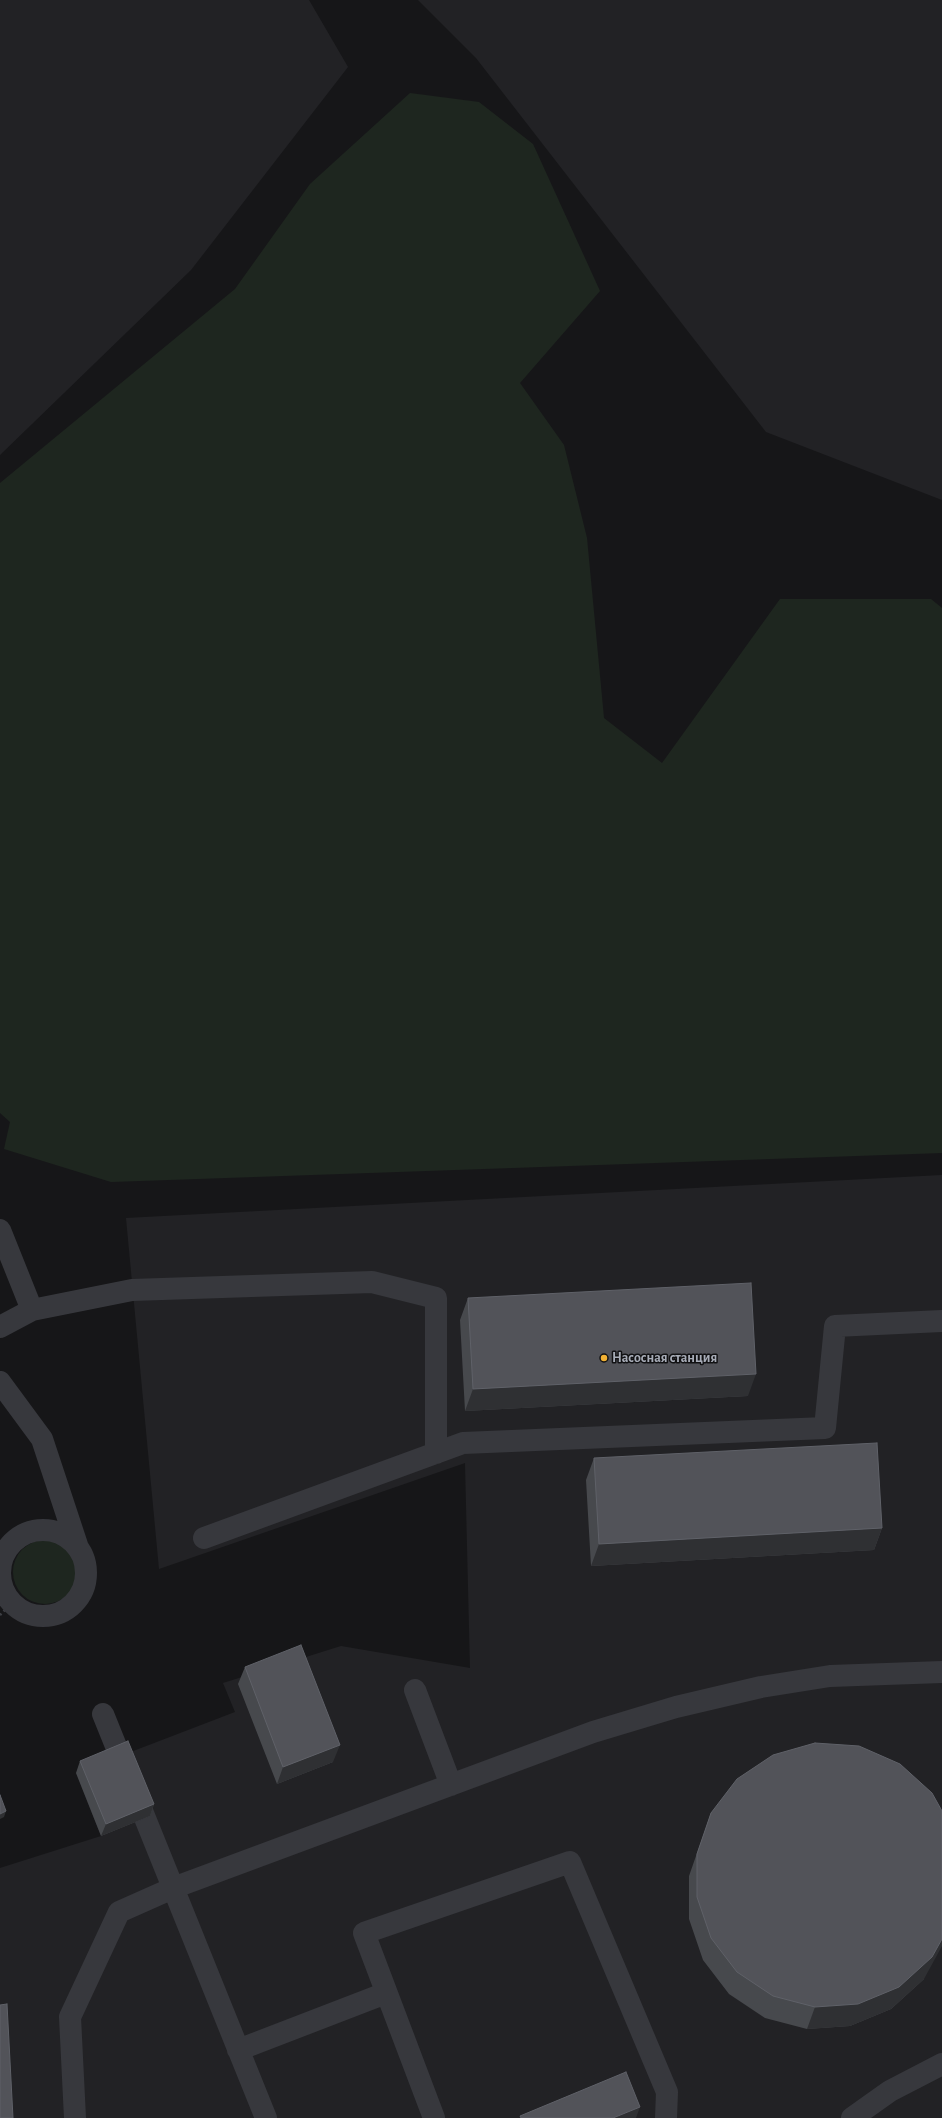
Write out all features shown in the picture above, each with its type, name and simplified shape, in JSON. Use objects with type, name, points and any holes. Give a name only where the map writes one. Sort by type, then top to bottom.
[{"type":"street","points":[[0,1230],[32,1310]]},
{"type":"street","points":[[0,1326],[32,1310],[132,1290],[372,1282],[436,1298],[436,1454]]},
{"type":"street","points":[[204,1538],[462,1444],[825,1428],[835,1326],[942,1321]]},
{"type":"street","points":[[0,1382],[42,1439],[78,1548],[84,1561],[86,1575],[83,1589],[75,1602],[56,1614],[32,1615],[6,1609],[4,1592],[0,1579],[0,1562],[12,1543],[22,1536],[34,1531],[46,1530],[59,1533],[70,1539],[78,1548]]},
{"type":"street","points":[[75,2118],[70,2017],[119,1912],[173,1888],[593,1732],[676,1707],[761,1687],[830,1676],[942,1672]]},
{"type":"street","points":[[415,1690],[451,1785]]},
{"type":"street","points":[[103,1714],[266,2118]]},
{"type":"street","points":[[434,2118],[364,1933],[570,1862],[667,2092],[666,2118]]},
{"type":"street","points":[[238,2050],[386,1993]]},
{"type":"street","points":[[852,2118],[890,2091],[942,2064]]},
{"type":"shaded area","points":[[0,0],[309,0],[348,67],[191,270],[0,455]]},
{"type":"shaded area","points":[[418,0],[942,0],[942,500],[766,432],[476,58]]},
{"type":"shaded area","points":[[410,93],[479,102],[533,144],[600,291],[520,383],[564,445],[587,538],[604,718],[662,763],[780,599],[931,599],[942,608],[942,1153],[111,1182],[4,1149],[10,1122],[0,1113],[0,483],[235,289],[310,184]]},
{"type":"shaded area","points":[[942,1175],[942,2118],[0,2118],[0,1868],[101,1836],[76,1773],[235,1712],[223,1683],[341,1646],[470,1668],[465,1463],[159,1569],[126,1218]]},
{"type":"shaded area","points":[[45,1540],[57,1543],[68,1549],[74,1560],[77,1572],[74,1584],[68,1595],[57,1601],[45,1604],[33,1601],[22,1595],[16,1584],[13,1572],[16,1560],[22,1549],[33,1543]]},
{"type":"building","name":"Насосная станция","points":[[751,1283],[756,1374],[473,1389],[468,1298]]},
{"type":"building","points":[[877,1443],[882,1528],[599,1544],[594,1458]]},
{"type":"building","points":[[301,1645],[340,1745],[283,1767],[245,1667]]},
{"type":"building","points":[[128,1741],[154,1804],[106,1824],[80,1761]]},
{"type":"building","points":[[815,1743],[859,1746],[900,1764],[932,1793],[942,1811],[942,1939],[932,1957],[899,1987],[858,2004],[815,2007],[773,1996],[737,1972],[711,1938],[697,1897],[697,1854],[711,1813],[737,1779],[773,1755]]},
{"type":"building","points":[[0,1795],[6,1811],[0,1814]]},
{"type":"building","points":[[7,2004],[13,2118],[0,2118],[0,2005]]},
{"type":"building","points":[[626,2072],[640,2107],[613,2118],[521,2118],[520,2116]]},
{"type":"place","name":"Насосная станция","points":[[604,1358]]}]
